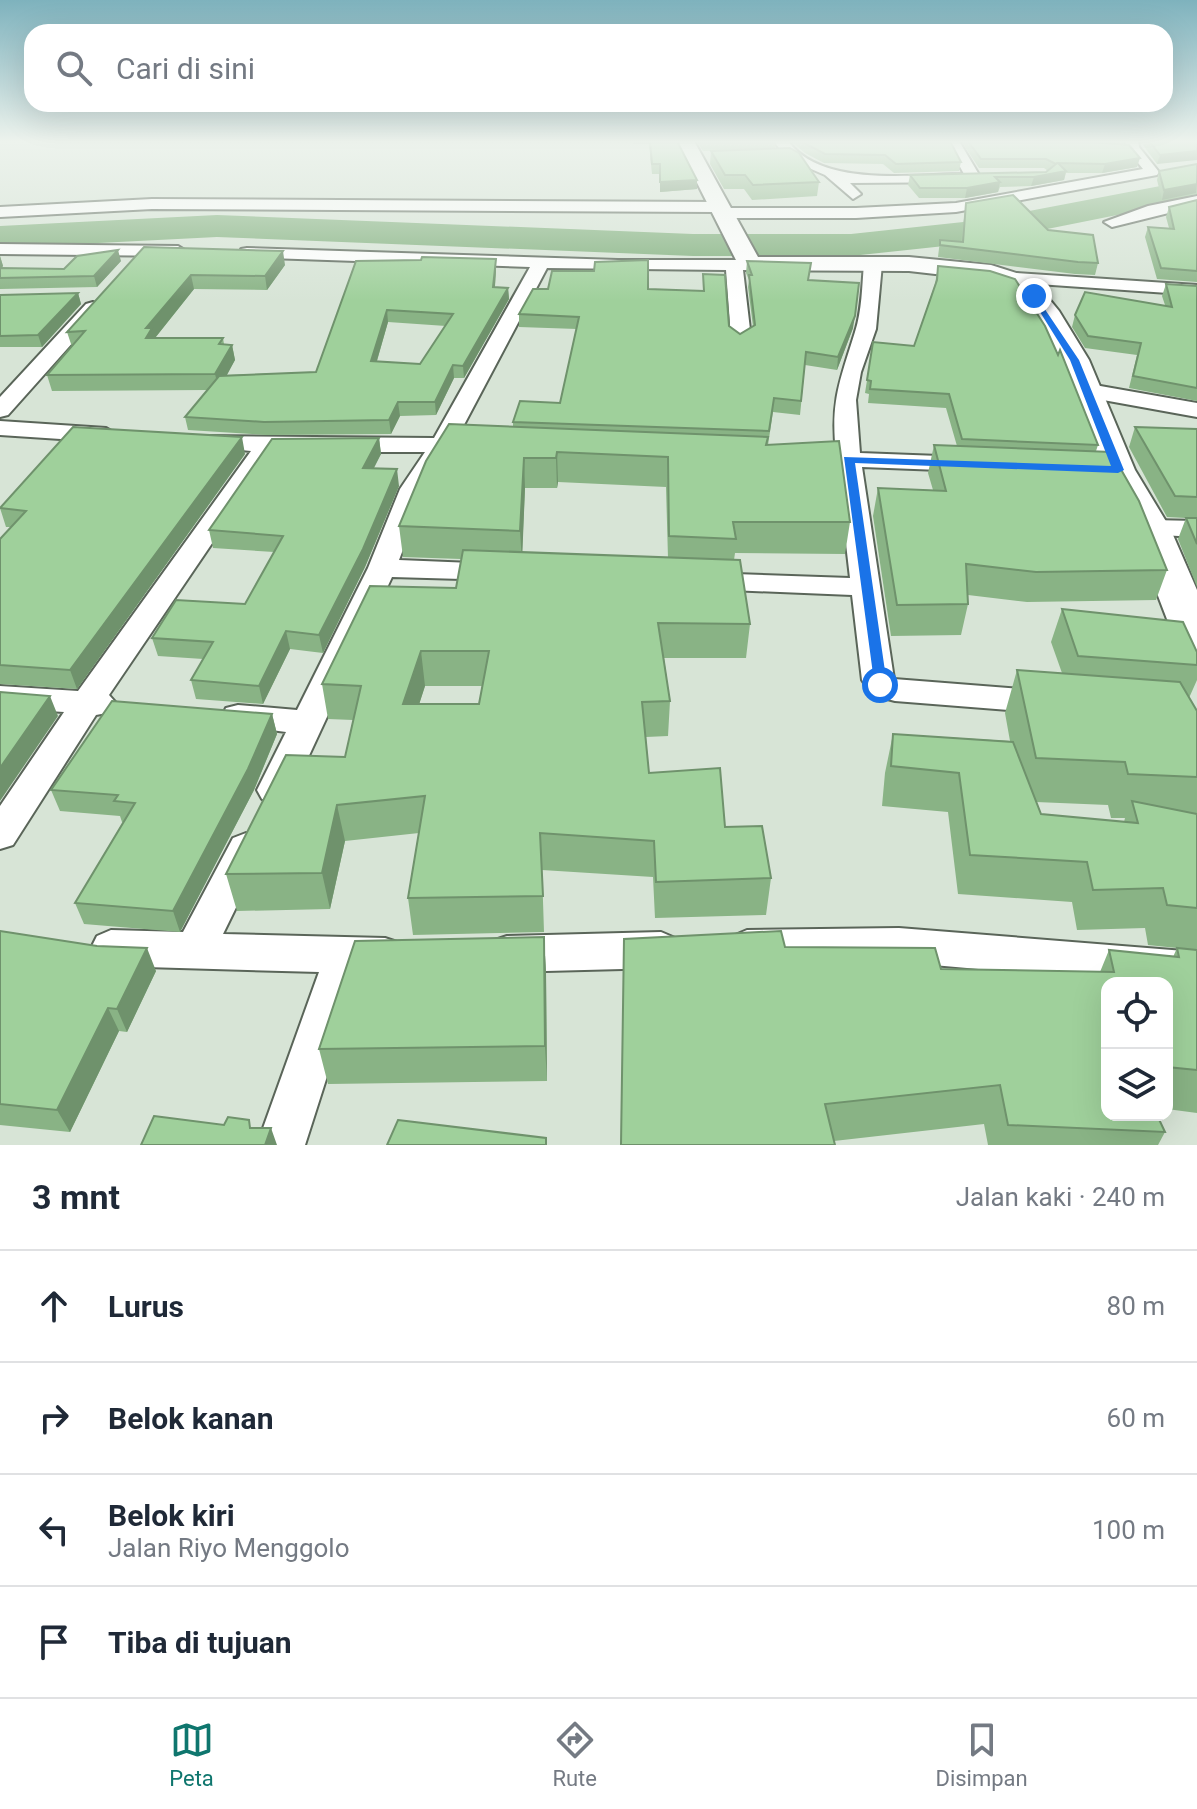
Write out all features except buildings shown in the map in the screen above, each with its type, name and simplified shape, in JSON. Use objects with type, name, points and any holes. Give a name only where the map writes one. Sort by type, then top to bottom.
[{"type":"street","points":[[716,194],[744,264],[741,338]]},
{"type":"street","points":[[854,194],[869,212]]},
{"type":"street","points":[[0,212],[152,204],[726,217],[869,212],[987,203],[1039,194]]},
{"type":"street","points":[[1112,222],[1192,194]]},
{"type":"street","points":[[0,249],[200,252]]},
{"type":"street","points":[[126,270],[144,250]]},
{"type":"street","points":[[226,253],[541,263],[873,264],[958,268],[1015,278],[1197,290]]},
{"type":"street","points":[[193,953],[309,722],[327,676],[382,568],[413,489],[443,443],[541,263]]},
{"type":"street","points":[[873,264],[866,329],[850,372],[845,400],[848,459],[877,677],[883,687],[1072,704]]},
{"type":"street","points":[[1015,278],[1045,311],[1089,391],[1118,470],[1151,528],[1197,640]]},
{"type":"street","points":[[0,410],[105,295],[75,296]]},
{"type":"street","points":[[1089,391],[1197,410]]},
{"type":"street","points":[[0,428],[126,436]]},
{"type":"street","points":[[189,440],[267,445],[490,445]]},
{"type":"street","points":[[0,835],[87,703],[267,445]]},
{"type":"street","points":[[786,457],[991,465]]},
{"type":"street","points":[[1087,469],[1118,470]]},
{"type":"street","points":[[1151,528],[1197,529]]},
{"type":"street","points":[[382,568],[522,573]]},
{"type":"street","points":[[679,580],[866,587]]},
{"type":"street","points":[[0,697],[135,707]]},
{"type":"street","points":[[214,714],[309,722]]},
{"type":"street","points":[[67,942],[193,953],[424,956]]},
{"type":"street","points":[[471,954],[899,945],[1197,970]]},
{"type":"street","points":[[281,1145],[345,957]]},
{"type":"waterway","points":[[0,237],[136,227],[217,226],[693,245],[851,245],[938,238],[1170,194]]},
{"type":"route","points":[[880,685],[848,459],[1118,470],[1089,391],[1063,338],[1034,296]]}]
